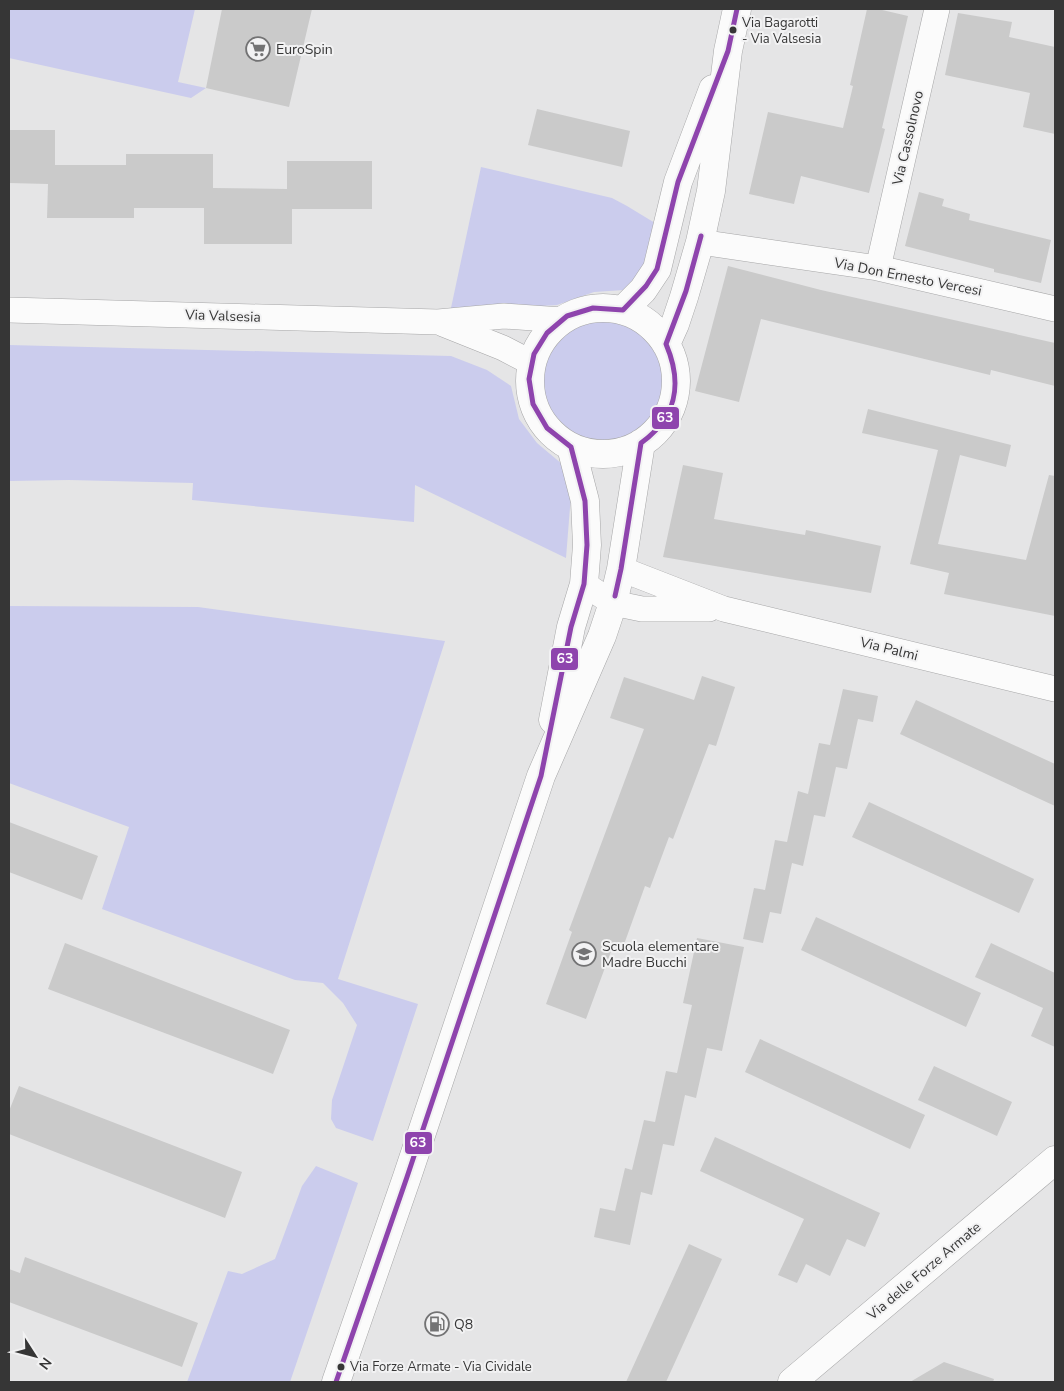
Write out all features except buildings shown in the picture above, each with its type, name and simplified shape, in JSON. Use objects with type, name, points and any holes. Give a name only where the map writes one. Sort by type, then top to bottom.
[{"type":"street","points":[[666,344],[675,324],[700,242],[712,191],[728,51],[738,9]]},
{"type":"street","name":"Via Cassolnovo","points":[[878,268],[937,9]]},
{"type":"street","points":[[623,310],[643,290],[657,269],[678,182],[728,51]]},
{"type":"street","name":"Via Don Ernesto Vercesi","points":[[700,242],[878,268],[1055,308]]},
{"type":"street","points":[[596,308],[623,310],[648,323],[661,336],[673,360],[676,387],[672,405],[664,421],[641,443],[629,450],[611,454],[593,454],[571,447],[556,438],[538,417],[530,391],[530,372],[534,355],[543,338],[548,331],[562,320],[579,311],[596,308]]},
{"type":"street","name":"Via Valsesia","points":[[9,310],[438,322],[504,316],[562,320]]},
{"type":"street","name":"Via Valsesia","points":[[438,322],[503,348],[532,363]]},
{"type":"street","points":[[336,1382],[407,1177],[541,776],[602,636],[613,603],[621,569],[641,443]]},
{"type":"street","points":[[541,776],[571,627],[584,584],[587,545],[585,501],[571,447]]},
{"type":"street","name":"Via Palmi","points":[[621,569],[724,609],[1055,689]]},
{"type":"street","name":"Via Palmi","points":[[584,584],[613,603],[642,609],[724,609]]},
{"type":"street","name":"Via delle Forze Armate","points":[[792,1382],[1055,1160]]},
{"type":"shaded area","points":[[9,9],[195,9],[178,82],[206,88],[191,98],[9,58]]},
{"type":"shaded area","points":[[481,167],[612,198],[655,223],[643,272],[624,290],[594,292],[557,305],[510,308],[451,308]]},
{"type":"shaded area","points":[[602,319],[626,324],[646,337],[659,357],[664,381],[659,405],[646,425],[626,438],[602,443],[578,438],[558,425],[545,405],[540,381],[545,357],[558,337],[578,324]]},
{"type":"shaded area","points":[[9,345],[451,356],[487,370],[511,386],[519,419],[537,443],[562,464],[571,495],[566,558],[415,485],[414,522],[192,500],[193,483],[69,480],[9,481]]},
{"type":"shaded area","points":[[9,606],[198,607],[445,641],[338,979],[418,1004],[373,1141],[336,1128],[331,1119],[332,1100],[357,1025],[343,1003],[323,983],[295,980],[102,909],[129,827],[9,783]]},
{"type":"shaded area","points":[[316,1166],[358,1183],[290,1382],[187,1382],[228,1271],[242,1274],[275,1259],[302,1186]]},
{"type":"transit line","name":"63","points":[[336,1382],[407,1177],[541,776],[571,627],[584,584],[587,545],[585,501],[571,447],[547,428],[533,404],[529,379],[534,354],[547,333],[567,316],[593,308],[623,310],[646,286],[657,269],[678,182],[728,51],[737,9]]},
{"type":"transit line","name":"63","points":[[615,596],[641,443],[662,422],[669,411],[673,399],[674,373],[666,344],[686,291],[701,236]]},
{"type":"place","name":"Via Bagarotti - Via Valsesia","points":[[733,30]]},
{"type":"place","name":"EuroSpin","points":[[258,49]]},
{"type":"place","name":"Scuola elementare Madre Bucchi","points":[[584,954]]},
{"type":"place","name":"Q8","points":[[437,1324]]},
{"type":"place","name":"Via Forze Armate - Via Cividale","points":[[341,1367]]}]
